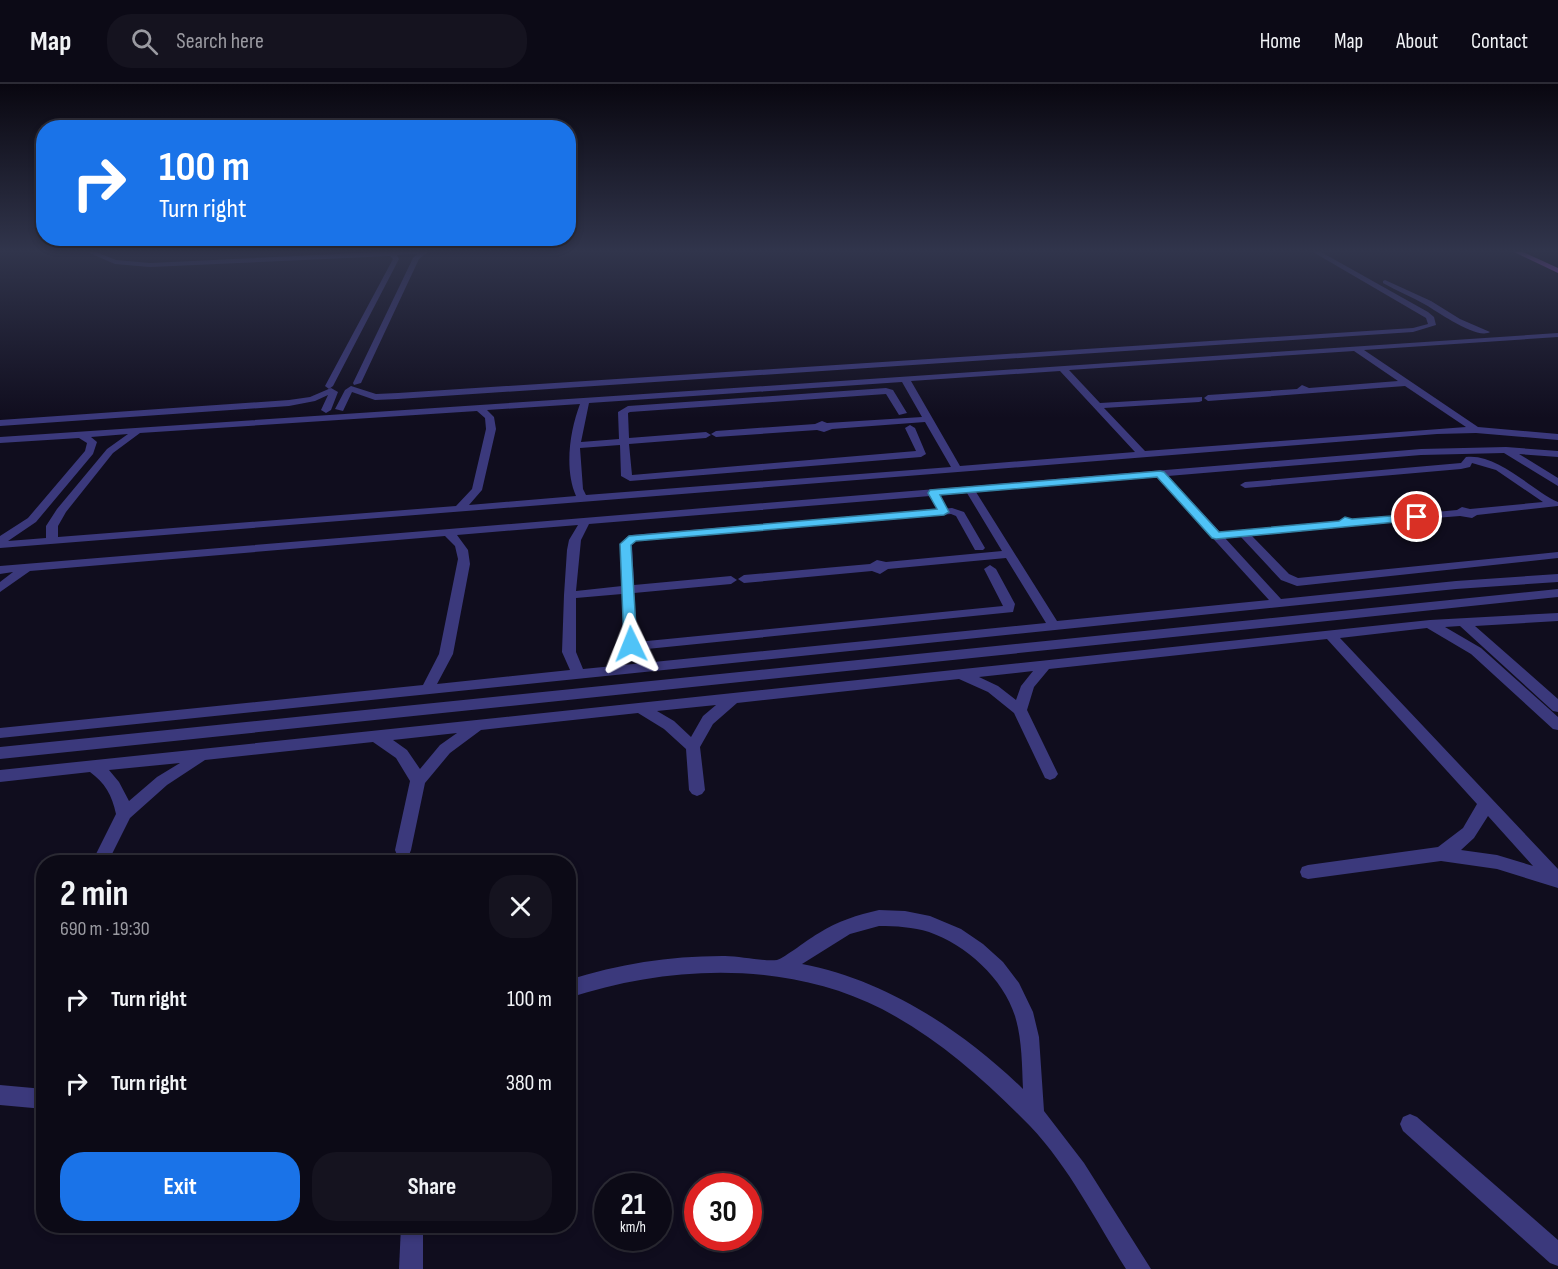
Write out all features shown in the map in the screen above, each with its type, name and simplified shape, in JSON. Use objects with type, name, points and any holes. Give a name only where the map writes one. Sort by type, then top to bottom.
[{"type":"street","points":[[326,410],[331,390],[372,307]]},
{"type":"street","points":[[340,409],[350,384],[390,307]]},
{"type":"street","points":[[0,423],[277,405],[312,399],[350,384],[375,397],[398,396],[1422,329],[1432,325],[1430,317],[1413,307]]},
{"type":"street","points":[[1432,307],[1454,329],[1486,332]]},
{"type":"street","points":[[0,440],[585,400],[632,393],[988,369],[1332,342],[1454,329],[1486,332],[1558,327]]},
{"type":"street","points":[[0,431],[340,409],[905,379],[988,369],[1062,368],[1558,335]]},
{"type":"street","points":[[1332,342],[1343,349]]},
{"type":"street","points":[[1355,348],[1476,430]]},
{"type":"street","points":[[1062,368],[1142,454]]},
{"type":"street","points":[[905,379],[957,469]]},
{"type":"street","points":[[1097,406],[1407,383]]},
{"type":"street","points":[[902,413],[890,392],[886,391],[633,408],[623,412],[626,476],[628,478],[922,453],[910,428]]},
{"type":"street","points":[[632,393],[633,408]]},
{"type":"street","points":[[582,498],[576,486],[577,445],[580,417],[585,400]]},
{"type":"street","points":[[460,508],[477,490],[491,429],[489,417],[479,408]]},
{"type":"street","points":[[577,445],[817,427],[824,429],[828,426],[928,419]]},
{"type":"street","points":[[52,540],[52,526],[61,511],[110,451],[141,430]]},
{"type":"street","points":[[0,543],[1417,432],[1476,430],[1558,437]]},
{"type":"street","points":[[0,543],[32,520],[90,452],[92,442],[82,435]]},
{"type":"street","points":[[1225,447],[1245,466]]},
{"type":"street","points":[[1506,450],[1558,483]]},
{"type":"street","points":[[0,570],[1421,452],[1506,450],[1558,454]]},
{"type":"street","points":[[913,455],[922,471]]},
{"type":"street","points":[[1245,485],[1461,466],[1466,465],[1470,459],[1500,468],[1556,504]]},
{"type":"street","points":[[1160,474],[1278,603]]},
{"type":"street","points":[[970,489],[1054,626]]},
{"type":"street","points":[[933,493],[944,512]]},
{"type":"street","points":[[1216,536],[1556,504]]},
{"type":"street","points":[[979,548],[960,514],[944,512],[633,538],[626,544],[631,644],[646,646],[1009,609],[1009,604],[990,569]]},
{"type":"street","points":[[579,675],[569,652],[570,595],[575,540],[585,522]]},
{"type":"street","points":[[427,690],[446,654],[464,564],[465,554],[462,547],[448,533]]},
{"type":"street","points":[[1244,533],[1285,577],[1297,582],[1558,555]]},
{"type":"street","points":[[570,595],[1010,554]]},
{"type":"street","points":[[0,588],[27,568]]},
{"type":"street","points":[[0,733],[1456,585],[1558,578]]},
{"type":"street","points":[[1456,585],[1474,600]]},
{"type":"street","points":[[24,731],[6,745],[5,753],[1558,593]]},
{"type":"street","points":[[0,776],[1430,624],[1558,617]]},
{"type":"street","points":[[1462,621],[1558,707]]},
{"type":"street","points":[[1430,624],[1476,651],[1558,725]]},
{"type":"street","points":[[1329,635],[1557,880]]},
{"type":"street","points":[[646,646],[647,668]]},
{"type":"street","points":[[1020,711],[1028,686],[1045,665]]},
{"type":"street","points":[[961,674],[993,689],[1020,711],[1050,774]]},
{"type":"street","points":[[697,790],[693,747],[708,720],[732,698]]},
{"type":"street","points":[[640,708],[669,725],[693,747]]},
{"type":"street","points":[[403,850],[418,781],[445,749],[479,725]]},
{"type":"street","points":[[375,736],[403,754],[412,766],[418,781]]},
{"type":"street","points":[[104,855],[124,814],[162,781],[205,754]]},
{"type":"street","points":[[92,766],[116,785],[122,799],[124,814]]},
{"type":"street","points":[[1441,854],[1458,844],[1471,832],[1480,818],[1485,803]]},
{"type":"street","points":[[1308,872],[1441,854],[1497,862],[1557,880]]},
{"type":"street","points":[[780,969],[826,937],[855,924],[887,918],[920,921],[952,933],[981,952],[1005,978],[1022,1011],[1031,1047],[1034,1116]]},
{"type":"street","points":[[576,987],[630,971],[680,964],[730,964],[780,969],[833,981],[875,997],[936,1030],[986,1068],[1034,1116],[1071,1162],[1139,1269]]},
{"type":"street","points":[[0,1095],[36,1098]]},
{"type":"street","points":[[1410,1124],[1558,1255]]},
{"type":"street","points":[[411,1269],[412,1233]]},
{"type":"route","points":[[631,644],[626,541],[633,538],[944,512],[933,493],[1160,474],[1216,536],[1343,524],[1343,521],[1352,523],[1417,517]]}]
